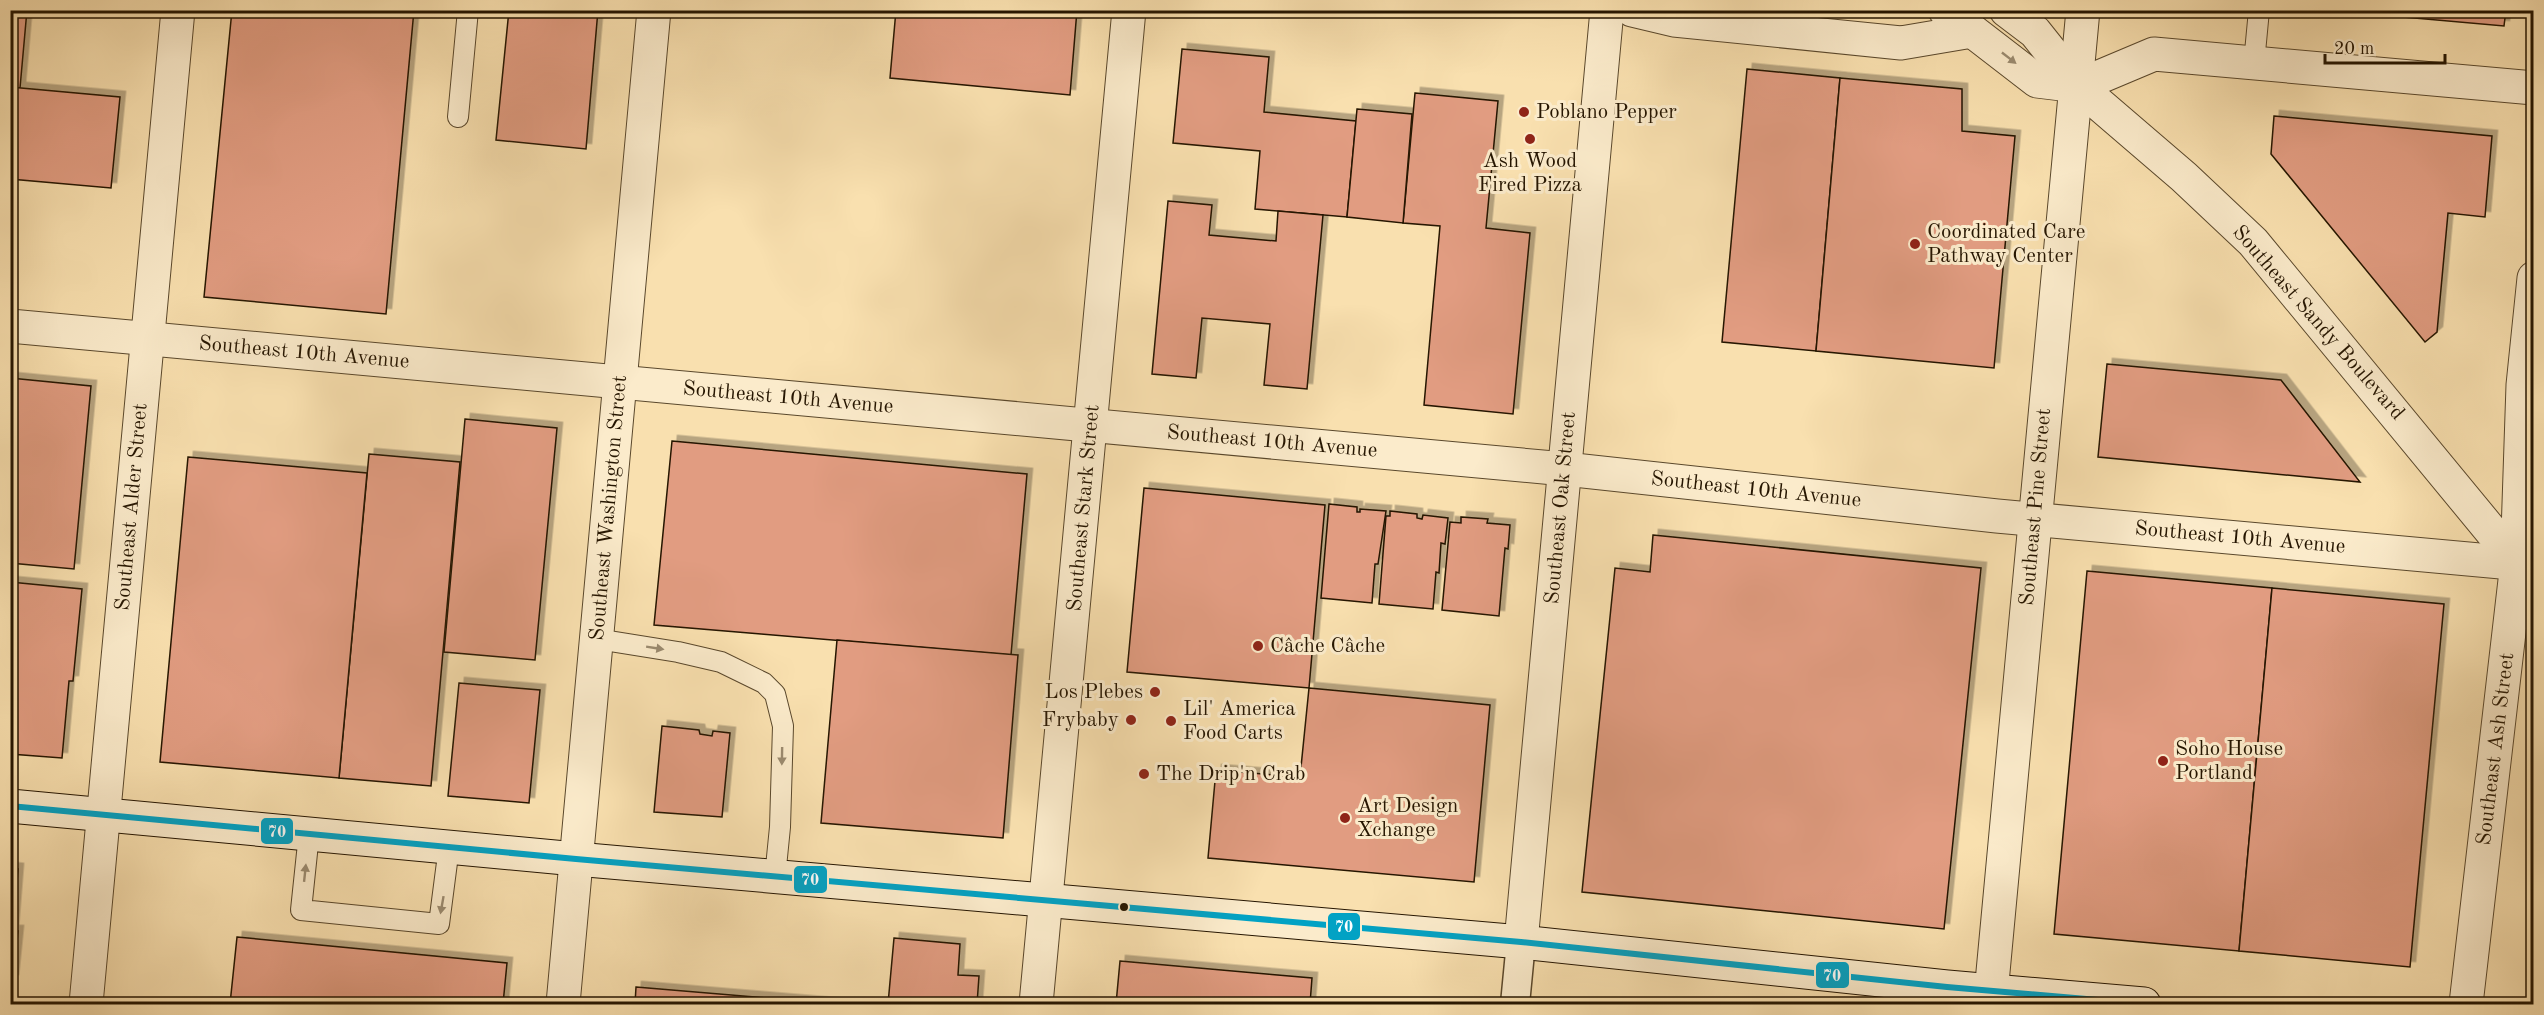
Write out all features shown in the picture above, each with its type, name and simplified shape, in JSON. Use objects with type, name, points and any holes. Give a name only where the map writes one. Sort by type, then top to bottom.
[{"type":"street","name":"Southeast Alder Street","points":[[86,1005],[178,10]]},
{"type":"street","name":"Southeast Washington Street","points":[[563,1005],[654,10]]},
{"type":"street","name":"Southeast Stark Street","points":[[1036,1005],[1092,426],[1129,10]]},
{"type":"street","name":"Southeast Oak Street","points":[[1515,1005],[1607,10]]},
{"type":"street","points":[[1632,10],[1674,20],[1901,43],[1972,30]]},
{"type":"street","points":[[1945,10],[2037,81],[2078,86],[2154,54],[2534,88]]},
{"type":"street","name":"Southeast Sandy Boulevard","points":[[2006,10],[2035,32],[2078,86],[2184,177],[2253,242],[2528,570]]},
{"type":"street","name":"Southeast Pine Street","points":[[1991,998],[2034,519],[2084,10]]},
{"type":"street","name":"Southeast Ash Street","points":[[2466,1005],[2528,570],[2523,385],[2534,278]]},
{"type":"street","name":"Southeast 10th Avenue","points":[[10,326],[1565,469],[2528,570]]},
{"type":"street","points":[[10,806],[775,877],[1521,942],[1991,998],[2144,1005]]},
{"type":"lane","points":[[458,117],[468,10]]},
{"type":"lane","points":[[2254,63],[2259,10]]},
{"type":"lane","points":[[597,639],[678,652],[722,662],[764,683],[775,694],[783,726],[780,827],[775,877]]},
{"type":"lane","points":[[309,834],[301,910],[439,924],[449,847]]},
{"type":"building","points":[[10,10],[27,10],[20,88],[10,87]]},
{"type":"building","points":[[232,10],[414,10],[386,314],[204,297]]},
{"type":"building","points":[[509,10],[598,10],[586,149],[496,140]]},
{"type":"building","points":[[896,10],[1077,10],[1070,95],[890,78]]},
{"type":"building","points":[[2324,10],[2506,10],[2504,26]]},
{"type":"building","points":[[1182,49],[1269,57],[1264,112],[1356,121],[1347,217],[1255,209],[1260,151],[1173,143]]},
{"type":"building","points":[[1747,69],[1840,78],[1816,351],[1722,342]]},
{"type":"building","name":"Coordinated Care Pathway Center","points":[[1840,78],[1962,89],[1962,131],[2015,136],[1994,368],[1816,351]]},
{"type":"building","points":[[10,87],[120,97],[111,188],[10,179]]},
{"type":"building","points":[[1415,93],[1498,101],[1486,228],[1530,233],[1513,414],[1424,405],[1440,226],[1403,223]]},
{"type":"building","points":[[1357,109],[1412,114],[1403,223],[1347,217]]},
{"type":"building","points":[[2274,116],[2492,136],[2485,217],[2448,213],[2437,332],[2425,342],[2271,154]]},
{"type":"building","points":[[1168,201],[1212,205],[1209,235],[1276,241],[1278,211],[1323,215],[1307,389],[1264,385],[1270,324],[1202,318],[1196,378],[1152,374]]},
{"type":"building","points":[[2107,364],[2281,380],[2360,482],[2098,457]]},
{"type":"building","points":[[10,378],[91,386],[74,569],[10,563]]},
{"type":"building","points":[[465,419],[557,428],[535,660],[444,652]]},
{"type":"building","points":[[672,441],[1027,474],[1011,655],[654,625]]},
{"type":"building","points":[[369,454],[460,462],[431,786],[339,778]]},
{"type":"building","points":[[188,457],[367,473],[339,778],[160,762]]},
{"type":"building","points":[[1144,488],[1325,505],[1309,688],[1127,672]]},
{"type":"building","points":[[1329,504],[1357,507],[1357,512],[1360,512],[1360,509],[1386,511],[1378,564],[1375,564],[1372,603],[1321,598]]},
{"type":"building","points":[[1390,511],[1417,514],[1417,518],[1422,519],[1423,515],[1448,518],[1445,544],[1441,543],[1439,573],[1436,572],[1433,609],[1379,604],[1386,516],[1390,516]]},
{"type":"building","points":[[1461,517],[1488,519],[1487,523],[1510,525],[1508,549],[1505,548],[1499,616],[1442,610],[1450,522],[1461,523]]},
{"type":"building","points":[[1653,535],[1981,568],[1944,929],[1582,892],[1615,568],[1650,572]]},
{"type":"building","name":"Soho House Portland","points":[[2087,571],[2272,588],[2239,951],[2054,934]]},
{"type":"building","points":[[10,582],[82,589],[73,681],[69,681],[62,758],[10,754]]},
{"type":"building","points":[[2272,588],[2444,604],[2410,967],[2239,951]]},
{"type":"building","points":[[837,640],[1018,655],[1003,838],[821,823]]},
{"type":"building","points":[[459,683],[540,690],[529,803],[448,796]]},
{"type":"building","name":"Art Design Xchange","points":[[1309,688],[1490,705],[1474,882],[1208,858],[1216,770],[1300,777]]},
{"type":"building","points":[[662,726],[699,730],[700,734],[712,736],[713,731],[730,733],[722,817],[654,812]]},
{"type":"building","points":[[10,868],[18,869],[13,931],[18,931],[13,980],[10,980]]},
{"type":"building","points":[[2534,904],[2534,985],[2527,977]]},
{"type":"building","points":[[237,937],[507,963],[503,1004],[230,1004]]},
{"type":"building","points":[[894,938],[960,944],[958,975],[979,976],[977,1004],[888,1004]]},
{"type":"building","points":[[1120,961],[1312,978],[1310,1004],[1116,1004]]},
{"type":"building","points":[[636,987],[839,1004],[635,1004]]},
{"type":"transit line","name":"70","points":[[10,806],[576,859],[1521,942],[1947,987],[2144,1004]]},
{"type":"place","name":"Poblano Pepper","points":[[1524,112]]},
{"type":"place","name":"Ash Wood Fired Pizza","points":[[1530,139]]},
{"type":"place","name":"Coordinated Care Pathway Center","points":[[1915,244]]},
{"type":"place","name":"Câche Câche","points":[[1258,646]]},
{"type":"place","name":"Los Plebes","points":[[1155,692]]},
{"type":"place","name":"Frybaby","points":[[1131,720]]},
{"type":"place","name":"Lil' America Food Carts","points":[[1171,721]]},
{"type":"place","name":"Soho House Portland","points":[[2163,761]]},
{"type":"place","name":"The Drip'n Crab","points":[[1144,774]]},
{"type":"place","name":"Art Design Xchange","points":[[1345,818]]}]
